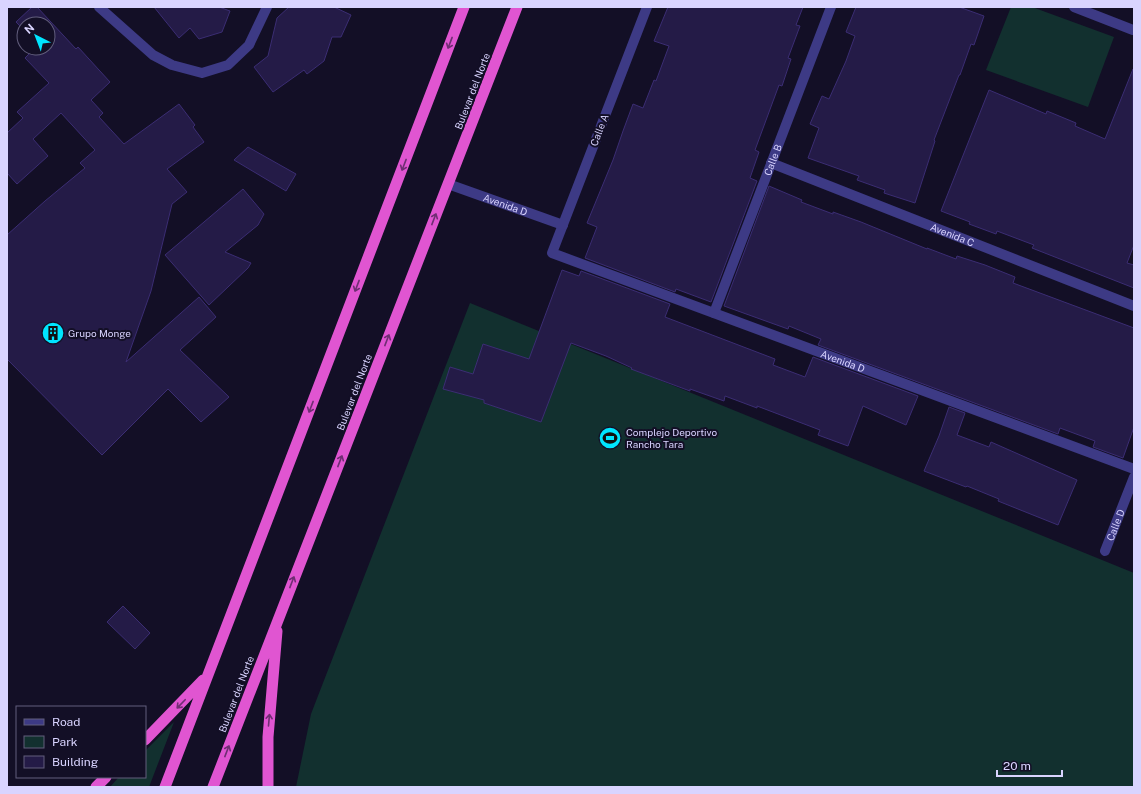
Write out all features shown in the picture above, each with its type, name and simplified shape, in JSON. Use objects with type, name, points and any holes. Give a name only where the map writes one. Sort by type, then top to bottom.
[{"type":"highway","points":[[165,787],[464,7]]},
{"type":"highway","name":"Bulevar del Norte","points":[[213,787],[517,7]]},
{"type":"highway","points":[[268,787],[268,737],[278,618]]},
{"type":"highway","points":[[146,739],[208,676]]},
{"type":"highway","points":[[96,787],[105,778]]},
{"type":"street","points":[[99,7],[153,56],[172,65],[202,73],[228,65],[249,45],[267,7]]},
{"type":"street","name":"Calle A","points":[[552,254],[647,7]]},
{"type":"street","name":"Calle B","points":[[714,313],[831,7]]},
{"type":"street","points":[[1074,7],[1133,30]]},
{"type":"street","name":"Avenida C","points":[[771,163],[1134,306]]},
{"type":"street","name":"Avenida D","points":[[448,184],[563,225]]},
{"type":"street","name":"Avenida D","points":[[552,254],[1134,469]]},
{"type":"street","name":"Calle D","points":[[1105,551],[1134,477]]},
{"type":"green space","points":[[1011,7],[1032,7],[1114,37],[1088,107],[986,70]]},
{"type":"green space","name":"Complejo Deportivo Rancho Tara","points":[[470,303],[1134,573],[1134,787],[296,787],[311,714]]},
{"type":"green space","points":[[174,722],[149,787],[110,787],[118,778],[146,778],[146,750]]},
{"type":"building","points":[[32,7],[37,7],[45,16],[22,16]]},
{"type":"building","points":[[154,7],[219,7],[230,11],[222,32],[199,39],[190,28],[179,38]]},
{"type":"building","points":[[289,7],[334,7],[351,15],[341,37],[332,37],[324,61],[307,74],[304,70],[273,92],[254,67],[268,56],[277,18]]},
{"type":"building","points":[[668,7],[803,7],[796,25],[800,26],[788,58],[791,59],[782,86],[779,85],[755,150],[759,152],[750,178],[757,181],[711,302],[676,289],[675,292],[585,258],[597,227],[587,223],[613,160],[633,104],[643,108],[654,80],[656,81],[669,46],[654,41]]},
{"type":"building","points":[[856,7],[959,7],[984,16],[974,45],[971,44],[934,140],[935,141],[915,203],[884,193],[885,190],[857,180],[859,176],[808,158],[819,128],[810,124],[822,96],[829,99],[846,61],[855,36],[846,32]]},
{"type":"building","points":[[56,27],[76,49],[78,47],[110,82],[91,100],[103,113],[99,117],[124,144],[179,104],[195,125],[193,127],[204,142],[167,169],[187,192],[172,204],[151,291],[126,362],[199,297],[216,317],[180,350],[229,397],[201,422],[168,389],[102,455],[7,359],[7,235],[85,168],[80,163],[95,150],[61,113],[33,139],[48,156],[17,184],[7,173],[7,133],[23,118],[17,112],[49,83],[25,58],[27,56],[56,56]]},
{"type":"building","points":[[1133,69],[1134,245],[1127,263],[1134,265],[1134,288],[1032,248],[1034,245],[997,231],[996,234],[941,211],[989,90],[1046,114],[1047,111],[1076,123],[1075,126],[1105,139]]},
{"type":"building","points":[[248,147],[296,174],[286,191],[234,160]]},
{"type":"building","points":[[769,186],[802,200],[801,202],[833,214],[833,212],[861,222],[927,249],[956,259],[957,256],[985,265],[1015,277],[1013,283],[1134,328],[1134,427],[1123,458],[1093,447],[1095,441],[1060,428],[1058,434],[818,345],[821,339],[789,326],[788,329],[724,306]]},
{"type":"building","points":[[243,189],[264,214],[258,225],[225,252],[251,263],[248,268],[209,305],[165,255]]},
{"type":"building","points":[[562,270],[579,276],[581,271],[670,304],[665,317],[775,359],[773,365],[805,377],[813,357],[918,396],[906,425],[863,406],[848,446],[818,435],[820,430],[757,406],[757,408],[725,396],[724,401],[690,389],[690,391],[631,369],[632,368],[606,356],[571,343],[541,422],[484,403],[484,400],[443,389],[450,367],[473,374],[483,344],[529,359]]},
{"type":"building","points":[[949,407],[965,413],[957,435],[989,447],[991,442],[1077,480],[1058,525],[998,501],[999,499],[967,486],[966,487],[924,471],[939,436]]},
{"type":"building","points":[[123,606],[150,633],[135,649],[107,622]]},
{"type":"place","name":"Grupo Monge","points":[[53,333]]},
{"type":"place","name":"Complejo Deportivo Rancho Tara","points":[[610,438]]}]
